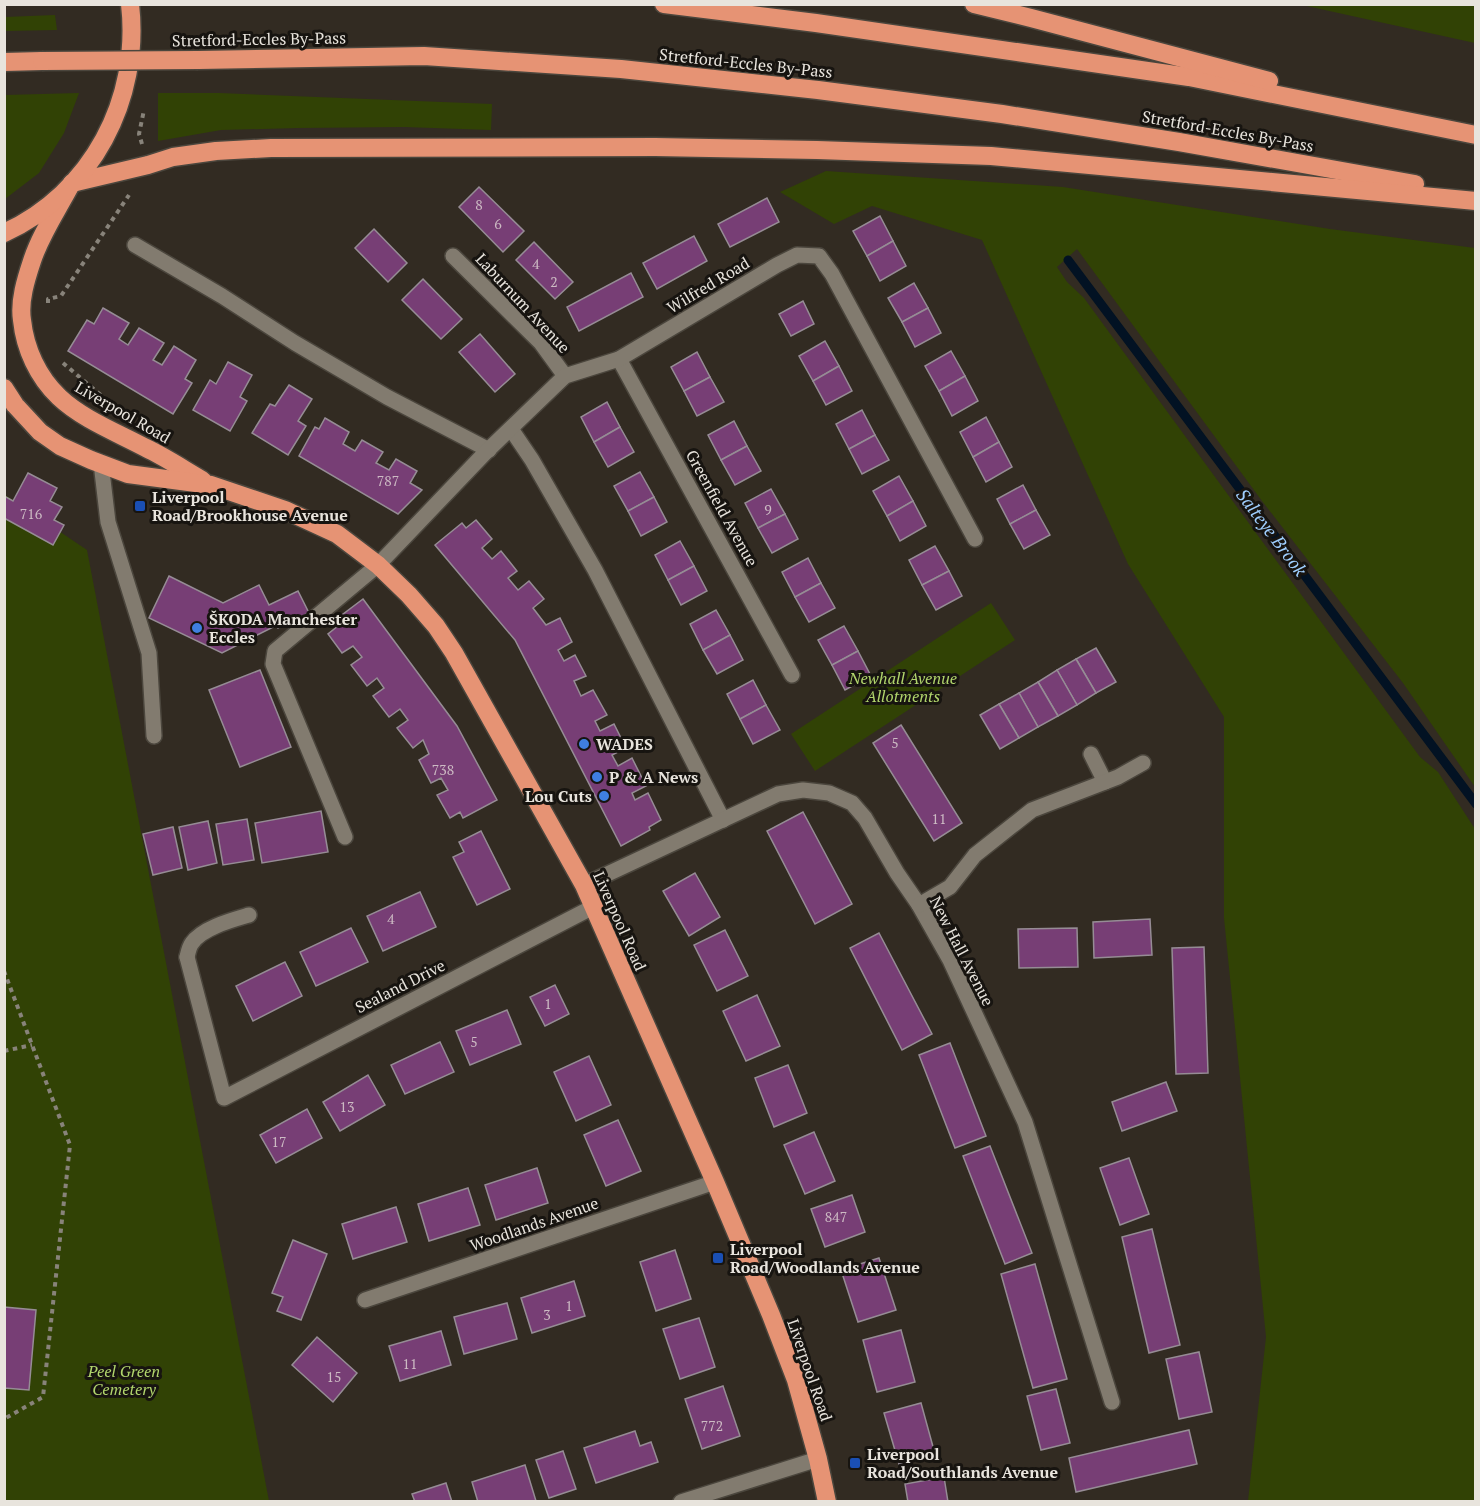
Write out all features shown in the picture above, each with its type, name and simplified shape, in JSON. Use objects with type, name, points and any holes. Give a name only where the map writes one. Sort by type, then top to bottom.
[{"type":"highway","points":[[4,233],[50,205],[71,185],[95,155],[109,130],[128,78],[132,50],[130,4]]},
{"type":"highway","points":[[664,4],[816,23],[1189,76],[1467,133]]},
{"type":"highway","points":[[974,4],[1467,133]]},
{"type":"highway","name":"Stretford-Eccles By-Pass","points":[[4,62],[424,56],[621,69],[806,88],[1002,114],[1179,142],[1476,195]]},
{"type":"highway","points":[[71,185],[173,157],[216,150],[655,147],[991,156],[1476,201]]},
{"type":"highway","name":"Liverpool Road","points":[[71,185],[40,242],[27,277],[21,319],[34,363],[59,398],[85,417],[211,485],[285,510],[337,534],[378,565],[436,626],[454,653],[584,885],[767,1304],[796,1380],[818,1459],[827,1502]]},
{"type":"highway","name":"Liverpool Road","points":[[4,388],[15,405],[40,432],[60,446],[128,474],[211,485]]},
{"type":"street","points":[[135,245],[387,397],[489,450]]},
{"type":"street","name":"Wilfred Road","points":[[345,837],[273,663],[275,651],[378,565],[489,450],[565,376],[619,359],[797,255],[819,256],[832,274],[975,538]]},
{"type":"street","name":"Laburnum Avenue","points":[[453,256],[541,344],[565,376]]},
{"type":"street","name":"Greenfield Avenue","points":[[619,359],[792,675]]},
{"type":"street","points":[[511,429],[532,460],[595,570],[723,820]]},
{"type":"street","points":[[101,463],[108,522],[149,653],[154,736]]},
{"type":"street","points":[[1091,754],[1105,782]]},
{"type":"street","points":[[920,905],[950,886],[975,855],[1032,810],[1118,777],[1143,763]]},
{"type":"street","name":"New Hall Avenue","points":[[584,885],[778,794],[804,790],[829,793],[852,803],[865,818],[897,873],[920,905],[950,960],[1025,1122],[1112,1402]]},
{"type":"street","name":"Sealand Drive","points":[[249,915],[202,933],[192,943],[187,957],[224,1098],[593,906]]},
{"type":"street","name":"Woodlands Avenue","points":[[365,1300],[715,1182]]},
{"type":"street","points":[[681,1502],[818,1459]]},
{"type":"path","points":[[47,309],[48,299],[61,296],[132,191]]},
{"type":"path","points":[[56,356],[110,403]]},
{"type":"path","points":[[4,971],[70,1145],[43,1397],[4,1419]]},
{"type":"path","points":[[4,1052],[32,1045]]},
{"type":"green space","points":[[1302,5],[1475,5],[1475,43]]},
{"type":"green space","points":[[55,15],[57,30],[5,31],[5,17]]},
{"type":"green space","points":[[79,93],[64,133],[39,173],[5,199],[5,95]]},
{"type":"green space","points":[[158,93],[219,93],[492,104],[491,130],[404,127],[221,130],[158,141]]},
{"type":"green space","points":[[826,171],[1063,187],[1330,229],[1475,248],[1475,787],[1403,683],[1262,501],[1077,249],[1057,267],[1067,282],[1084,298],[1420,757],[1438,772],[1475,829],[1475,1501],[1248,1501],[1266,1337],[1224,918],[1224,717],[1128,564],[982,240],[872,206],[834,224],[780,192]]},
{"type":"green space","name":"Peel Green Cemetery","points":[[4,494],[87,550],[269,1501],[5,1501]]},
{"type":"green space","name":"Newhall Avenue Allotments","points":[[991,603],[1015,640],[815,771],[791,734]]},
{"type":"building","points":[[479,187],[524,231],[503,252],[459,207]]},
{"type":"building","points":[[767,198],[779,222],[730,247],[718,224]]},
{"type":"building","points":[[880,216],[893,241],[867,256],[853,231]]},
{"type":"building","points":[[374,229],[407,263],[388,282],[355,248]]},
{"type":"building","points":[[694,236],[707,261],[657,289],[643,263]]},
{"type":"building","points":[[893,241],[906,266],[880,281],[867,256]]},
{"type":"building","points":[[534,242],[573,282],[555,299],[516,260]]},
{"type":"building","points":[[631,273],[643,297],[579,331],[567,307]]},
{"type":"building","points":[[423,279],[462,319],[441,339],[402,300]]},
{"type":"building","points":[[914,283],[928,308],[902,322],[888,298]]},
{"type":"building","points":[[803,301],[814,324],[791,336],[779,314]]},
{"type":"building","points":[[103,308],[129,323],[119,339],[128,345],[139,328],[164,343],[153,360],[162,365],[174,346],[196,360],[185,379],[192,383],[173,414],[68,351],[87,320],[94,324]]},
{"type":"building","points":[[928,308],[941,333],[915,347],[902,322]]},
{"type":"building","points":[[480,334],[515,374],[495,392],[459,352]]},
{"type":"building","points":[[825,341],[839,366],[813,381],[799,356]]},
{"type":"building","points":[[951,351],[965,376],[939,391],[925,366]]},
{"type":"building","points":[[697,352],[710,377],[684,391],[671,367]]},
{"type":"building","points":[[228,362],[252,375],[240,397],[247,401],[230,431],[193,410],[210,380],[216,384]]},
{"type":"building","points":[[839,366],[852,391],[826,405],[813,381]]},
{"type":"building","points":[[965,376],[978,401],[952,416],[939,391]]},
{"type":"building","points":[[710,377],[724,402],[697,416],[684,391]]},
{"type":"building","points":[[289,385],[312,399],[298,421],[306,426],[288,455],[252,433],[270,404],[275,406]]},
{"type":"building","points":[[607,402],[620,427],[594,442],[581,417]]},
{"type":"building","points":[[862,410],[875,435],[849,449],[836,424]]},
{"type":"building","points":[[986,417],[999,442],[973,457],[960,432]]},
{"type":"building","points":[[325,418],[349,432],[343,444],[355,451],[362,440],[383,452],[376,463],[389,470],[396,459],[417,471],[410,483],[422,490],[398,514],[299,456],[315,427],[319,429]]},
{"type":"building","points":[[734,421],[747,446],[721,460],[708,435]]},
{"type":"building","points":[[620,427],[634,452],[608,467],[594,442]]},
{"type":"building","points":[[875,435],[889,460],[862,474],[849,449]]},
{"type":"building","points":[[999,442],[1012,467],[986,482],[973,457]]},
{"type":"building","points":[[747,446],[761,471],[735,485],[721,460]]},
{"type":"building","points":[[640,472],[654,497],[628,511],[614,486]]},
{"type":"building","points":[[28,473],[57,488],[50,501],[62,507],[54,520],[64,525],[53,545],[4,518],[4,499],[6,497],[13,501]]},
{"type":"building","points":[[899,476],[913,501],[887,516],[873,491]]},
{"type":"building","points":[[1023,485],[1036,510],[1010,524],[997,499]]},
{"type":"building","points":[[771,489],[785,514],[758,528],[745,503]]},
{"type":"building","points":[[654,497],[667,522],[641,536],[628,511]]},
{"type":"building","points":[[913,501],[926,526],[900,541],[887,516]]},
{"type":"building","points":[[1036,510],[1050,535],[1024,549],[1010,524]]},
{"type":"building","points":[[785,514],[798,539],[772,553],[758,528]]},
{"type":"building","points":[[476,520],[492,539],[482,548],[492,559],[501,551],[517,571],[508,578],[518,590],[529,581],[544,599],[533,608],[546,625],[560,618],[572,642],[558,650],[564,661],[575,655],[586,676],[574,681],[581,696],[593,690],[607,715],[595,721],[600,731],[614,724],[626,748],[612,755],[618,766],[632,758],[646,786],[632,793],[635,800],[648,793],[661,820],[649,827],[650,830],[621,846],[515,640],[435,545],[462,523],[466,528]]},
{"type":"building","points":[[680,541],[694,566],[668,580],[655,555]]},
{"type":"building","points":[[935,546],[949,571],[922,585],[909,560]]},
{"type":"building","points":[[808,558],[821,583],[795,597],[782,572]]},
{"type":"building","points":[[694,566],[707,591],[681,605],[668,580]]},
{"type":"building","points":[[949,571],[962,596],[936,610],[922,585]]},
{"type":"building","points":[[169,576],[223,603],[259,585],[269,605],[298,591],[309,613],[278,628],[277,625],[222,653],[149,618]]},
{"type":"building","points":[[821,583],[835,608],[809,622],[795,597]]},
{"type":"building","points":[[363,599],[457,726],[497,800],[463,818],[460,812],[450,818],[437,795],[448,790],[441,778],[431,783],[419,760],[429,754],[423,740],[413,748],[397,728],[408,720],[400,709],[389,717],[373,696],[384,688],[377,678],[367,686],[351,665],[362,657],[353,646],[342,653],[328,634],[338,626],[334,621]]},
{"type":"building","points":[[716,610],[730,635],[703,650],[690,624]]},
{"type":"building","points":[[844,626],[858,651],[832,665],[818,640]]},
{"type":"building","points":[[730,635],[743,660],[717,674],[703,650]]},
{"type":"building","points":[[1096,648],[1116,682],[1096,693],[1076,659]]},
{"type":"building","points":[[858,651],[871,676],[845,690],[832,665]]},
{"type":"building","points":[[1076,659],[1096,693],[1077,705],[1057,670]]},
{"type":"building","points":[[260,670],[291,747],[240,767],[209,690]]},
{"type":"building","points":[[1057,670],[1077,705],[1058,716],[1038,682]]},
{"type":"building","points":[[753,680],[766,705],[740,719],[727,694]]},
{"type":"building","points":[[1038,682],[1058,716],[1038,727],[1019,693]]},
{"type":"building","points":[[1019,693],[1038,727],[1019,738],[999,704]]},
{"type":"building","points":[[999,704],[1019,738],[1000,749],[980,715]]},
{"type":"building","points":[[766,705],[780,730],[753,744],[740,719]]},
{"type":"building","points":[[901,725],[962,823],[934,841],[873,743]]},
{"type":"building","points":[[321,811],[328,852],[262,863],[255,823]]},
{"type":"building","points":[[803,812],[852,904],[815,924],[767,831]]},
{"type":"building","points":[[247,819],[254,860],[223,865],[216,824]]},
{"type":"building","points":[[208,821],[217,863],[188,870],[179,827]]},
{"type":"building","points":[[173,827],[182,868],[153,875],[143,834]]},
{"type":"building","points":[[481,831],[510,889],[477,905],[453,857],[464,852],[459,842]]},
{"type":"building","points":[[695,873],[720,917],[689,936],[663,891]]},
{"type":"building","points":[[420,892],[436,927],[383,951],[367,916]]},
{"type":"building","points":[[1150,919],[1152,955],[1094,958],[1093,922]]},
{"type":"building","points":[[351,928],[368,962],[316,986],[300,952]]},
{"type":"building","points":[[1077,928],[1078,967],[1019,968],[1018,929]]},
{"type":"building","points":[[725,930],[748,976],[717,991],[694,945]]},
{"type":"building","points":[[879,933],[932,1034],[902,1050],[850,948]]},
{"type":"building","points":[[1204,947],[1208,1073],[1176,1074],[1172,948]]},
{"type":"building","points":[[285,962],[302,996],[253,1021],[236,986]]},
{"type":"building","points":[[555,985],[569,1014],[545,1026],[530,997]]},
{"type":"building","points":[[757,995],[780,1046],[746,1061],[723,1011]]},
{"type":"building","points":[[507,1010],[521,1044],[470,1065],[456,1031]]},
{"type":"building","points":[[440,1042],[454,1072],[405,1094],[391,1065]]},
{"type":"building","points":[[950,1043],[986,1136],[955,1148],[919,1055]]},
{"type":"building","points":[[589,1056],[611,1105],[576,1121],[554,1072]]},
{"type":"building","points":[[788,1065],[807,1113],[774,1127],[755,1078]]},
{"type":"building","points":[[368,1075],[385,1105],[340,1131],[323,1102]]},
{"type":"building","points":[[1166,1082],[1177,1111],[1122,1131],[1112,1102]]},
{"type":"building","points":[[307,1109],[322,1138],[276,1163],[260,1135]]},
{"type":"building","points":[[618,1120],[641,1171],[606,1186],[584,1135]]},
{"type":"building","points":[[814,1132],[835,1181],[805,1194],[784,1145]]},
{"type":"building","points":[[990,1146],[1032,1253],[1005,1264],[963,1156]]},
{"type":"building","points":[[1129,1158],[1149,1214],[1120,1225],[1100,1168]]},
{"type":"building","points":[[537,1168],[548,1203],[496,1220],[485,1185]]},
{"type":"building","points":[[468,1188],[480,1225],[429,1241],[418,1204]]},
{"type":"building","points":[[852,1195],[865,1232],[825,1247],[811,1209]]},
{"type":"building","points":[[396,1207],[407,1242],[353,1259],[342,1224]]},
{"type":"building","points":[[1152,1229],[1180,1345],[1149,1353],[1122,1237]]},
{"type":"building","points":[[293,1240],[327,1254],[301,1320],[277,1311],[283,1297],[272,1293]]},
{"type":"building","points":[[675,1250],[691,1299],[656,1311],[640,1262]]},
{"type":"building","points":[[879,1258],[896,1310],[858,1322],[841,1270]]},
{"type":"building","points":[[1035,1264],[1067,1379],[1033,1388],[1001,1274]]},
{"type":"building","points":[[574,1281],[585,1316],[532,1333],[521,1298]]},
{"type":"building","points":[[507,1303],[517,1339],[464,1354],[454,1317]]},
{"type":"building","points":[[4,1307],[36,1310],[29,1390],[4,1388]]},
{"type":"building","points":[[699,1318],[715,1367],[680,1379],[663,1329]]},
{"type":"building","points":[[901,1330],[915,1382],[877,1392],[863,1340]]},
{"type":"building","points":[[441,1331],[451,1365],[400,1381],[389,1346]]},
{"type":"building","points":[[317,1337],[357,1373],[333,1402],[292,1365]]},
{"type":"building","points":[[1199,1352],[1212,1412],[1179,1419],[1166,1359]]},
{"type":"building","points":[[723,1386],[740,1436],[702,1449],[685,1399]]},
{"type":"building","points":[[1056,1389],[1070,1443],[1041,1450],[1027,1396]]},
{"type":"building","points":[[921,1403],[935,1454],[899,1464],[884,1413]]},
{"type":"building","points":[[1189,1430],[1197,1464],[1076,1492],[1069,1458]]},
{"type":"building","points":[[635,1431],[640,1446],[651,1442],[658,1462],[596,1483],[584,1448]]},
{"type":"building","points":[[563,1451],[576,1489],[549,1498],[536,1460]]},
{"type":"building","points":[[525,1465],[536,1501],[478,1502],[472,1482]]},
{"type":"building","points":[[944,1477],[948,1502],[908,1502],[905,1484]]},
{"type":"building","points":[[446,1483],[452,1502],[415,1502],[412,1494]]},
{"type":"waterway","name":"Salteye Brook","points":[[1068,260],[1476,804]]},
{"type":"place","name":"Liverpool Road/Brookhouse Avenue","points":[[140,506]]},
{"type":"place","name":"ŠKODA Manchester Eccles","points":[[197,628]]},
{"type":"place","name":"WADES","points":[[584,744]]},
{"type":"place","name":"P & A News","points":[[597,777]]},
{"type":"place","name":"Lou Cuts","points":[[604,796]]},
{"type":"place","name":"Liverpool Road/Woodlands Avenue","points":[[718,1258]]},
{"type":"place","name":"Liverpool Road/Southlands Avenue","points":[[855,1463]]}]
